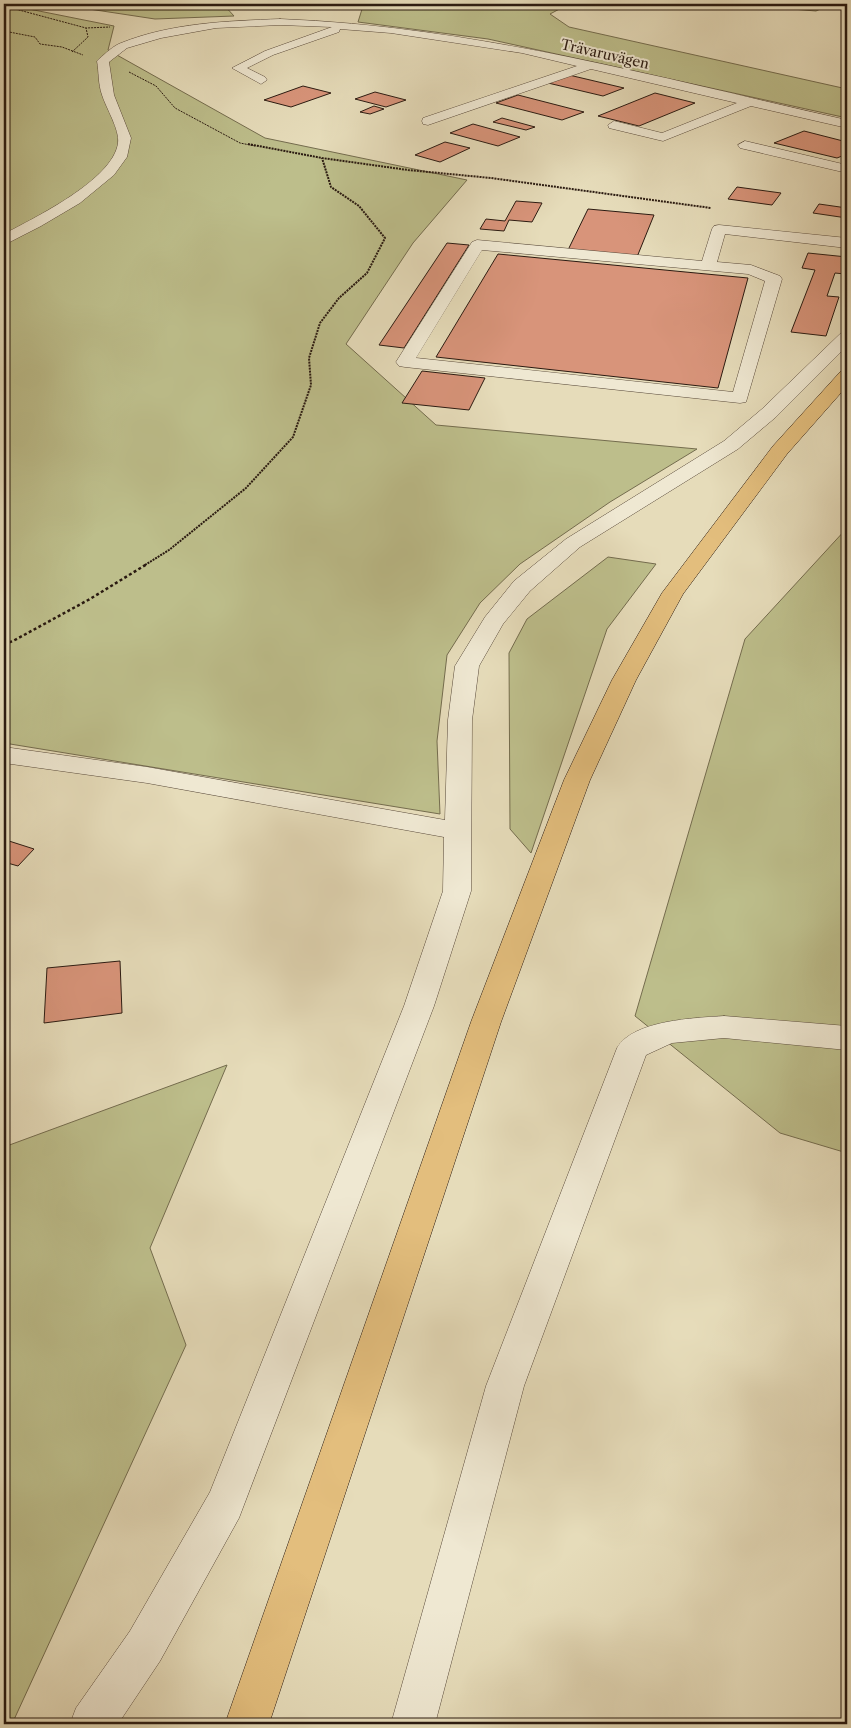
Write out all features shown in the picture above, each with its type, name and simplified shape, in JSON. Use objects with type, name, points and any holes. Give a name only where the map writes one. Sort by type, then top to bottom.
[{"type":"main road","points":[[247,1724],[486,1022],[577,780],[624,680],[673,593],[780,450],[847,375]]},
{"type":"street","points":[[4,240],[52,215],[92,187],[117,164],[125,141],[108,93],[103,61],[123,46],[159,35],[216,25],[280,22],[332,24],[354,28]]},
{"type":"street","points":[[261,80],[238,68],[269,53],[327,32],[354,28]]},
{"type":"street","name":"Trävaruvägen","points":[[354,28],[391,30],[522,50],[847,124]]},
{"type":"street","points":[[428,121],[589,66]]},
{"type":"street","points":[[614,125],[664,137],[750,102]]},
{"type":"street","points":[[745,145],[847,169]]},
{"type":"street","points":[[708,266],[719,229],[847,243]]},
{"type":"street","points":[[477,245],[708,266],[751,270],[774,278],[740,398],[405,362],[477,245]]},
{"type":"street","points":[[92,1724],[145,1646],[225,1504],[420,1006],[457,891],[460,720],[468,666],[493,622],[522,586],[573,543],[731,445],[770,413],[847,337]]},
{"type":"street","points":[[4,755],[147,775],[458,831]]},
{"type":"street","points":[[413,1724],[505,1386],[634,1048],[667,1032],[724,1027],[847,1038]]},
{"type":"path","points":[[72,52],[88,37],[86,28]]},
{"type":"path","points":[[4,31],[35,37],[40,44],[62,47],[72,52],[103,61],[156,86],[175,108],[240,143],[322,158],[408,170],[491,178],[714,208]]},
{"type":"path","points":[[4,644],[13,641],[90,599],[169,550],[246,488],[293,437],[311,385],[309,358],[320,323],[339,298],[367,273],[385,238],[359,206],[331,187],[322,158]]},
{"type":"green space","points":[[4,4],[114,26],[108,50],[265,138],[467,180],[413,243],[346,344],[436,425],[697,449],[610,502],[520,564],[480,603],[447,655],[437,741],[440,814],[4,743]]},
{"type":"green space","points":[[56,4],[223,4],[234,16],[155,19]]},
{"type":"green space","points":[[346,4],[569,4],[550,14],[569,27],[847,89],[847,118],[488,39],[358,22],[363,6]]},
{"type":"green space","points":[[714,4],[831,4],[816,11],[756,6],[735,9]]},
{"type":"green space","points":[[847,528],[847,1153],[780,1133],[635,1016],[745,639]]},
{"type":"green space","points":[[608,557],[656,564],[607,629],[531,853],[510,829],[509,653],[527,619]]},
{"type":"green space","points":[[227,1065],[150,1248],[186,1345],[12,1724],[4,1724],[4,1147]]},
{"type":"building","points":[[569,75],[624,88],[603,96],[548,83]]},
{"type":"building","points":[[303,86],[331,93],[291,107],[264,100]]},
{"type":"building","points":[[375,92],[406,100],[386,107],[355,99]]},
{"type":"building","points":[[655,93],[695,103],[639,126],[598,116]]},
{"type":"building","points":[[518,95],[584,112],[562,120],[496,103]]},
{"type":"building","points":[[374,106],[384,109],[370,114],[360,112]]},
{"type":"building","points":[[502,118],[535,127],[526,130],[493,122]]},
{"type":"building","points":[[473,124],[520,137],[498,146],[450,133]]},
{"type":"building","points":[[804,131],[847,142],[847,154],[837,158],[774,143]]},
{"type":"building","points":[[445,142],[470,148],[440,162],[415,155]]},
{"type":"building","points":[[737,187],[781,193],[772,205],[728,199]]},
{"type":"building","points":[[516,201],[542,203],[532,222],[509,220],[504,231],[480,229],[486,219],[505,221]]},
{"type":"building","points":[[819,204],[847,208],[847,218],[813,213]]},
{"type":"building","points":[[588,209],[654,215],[637,257],[568,250]]},
{"type":"building","points":[[447,243],[469,245],[404,348],[379,345]]},
{"type":"building","points":[[808,253],[847,257],[845,274],[835,273],[827,296],[839,297],[826,336],[791,332],[815,270],[802,268]]},
{"type":"building","points":[[498,254],[748,278],[718,388],[436,357]]},
{"type":"building","points":[[422,371],[485,378],[469,410],[402,403]]},
{"type":"building","points":[[9,841],[34,849],[18,866],[4,862],[4,847]]},
{"type":"building","points":[[120,961],[122,1013],[44,1023],[47,968]]}]
